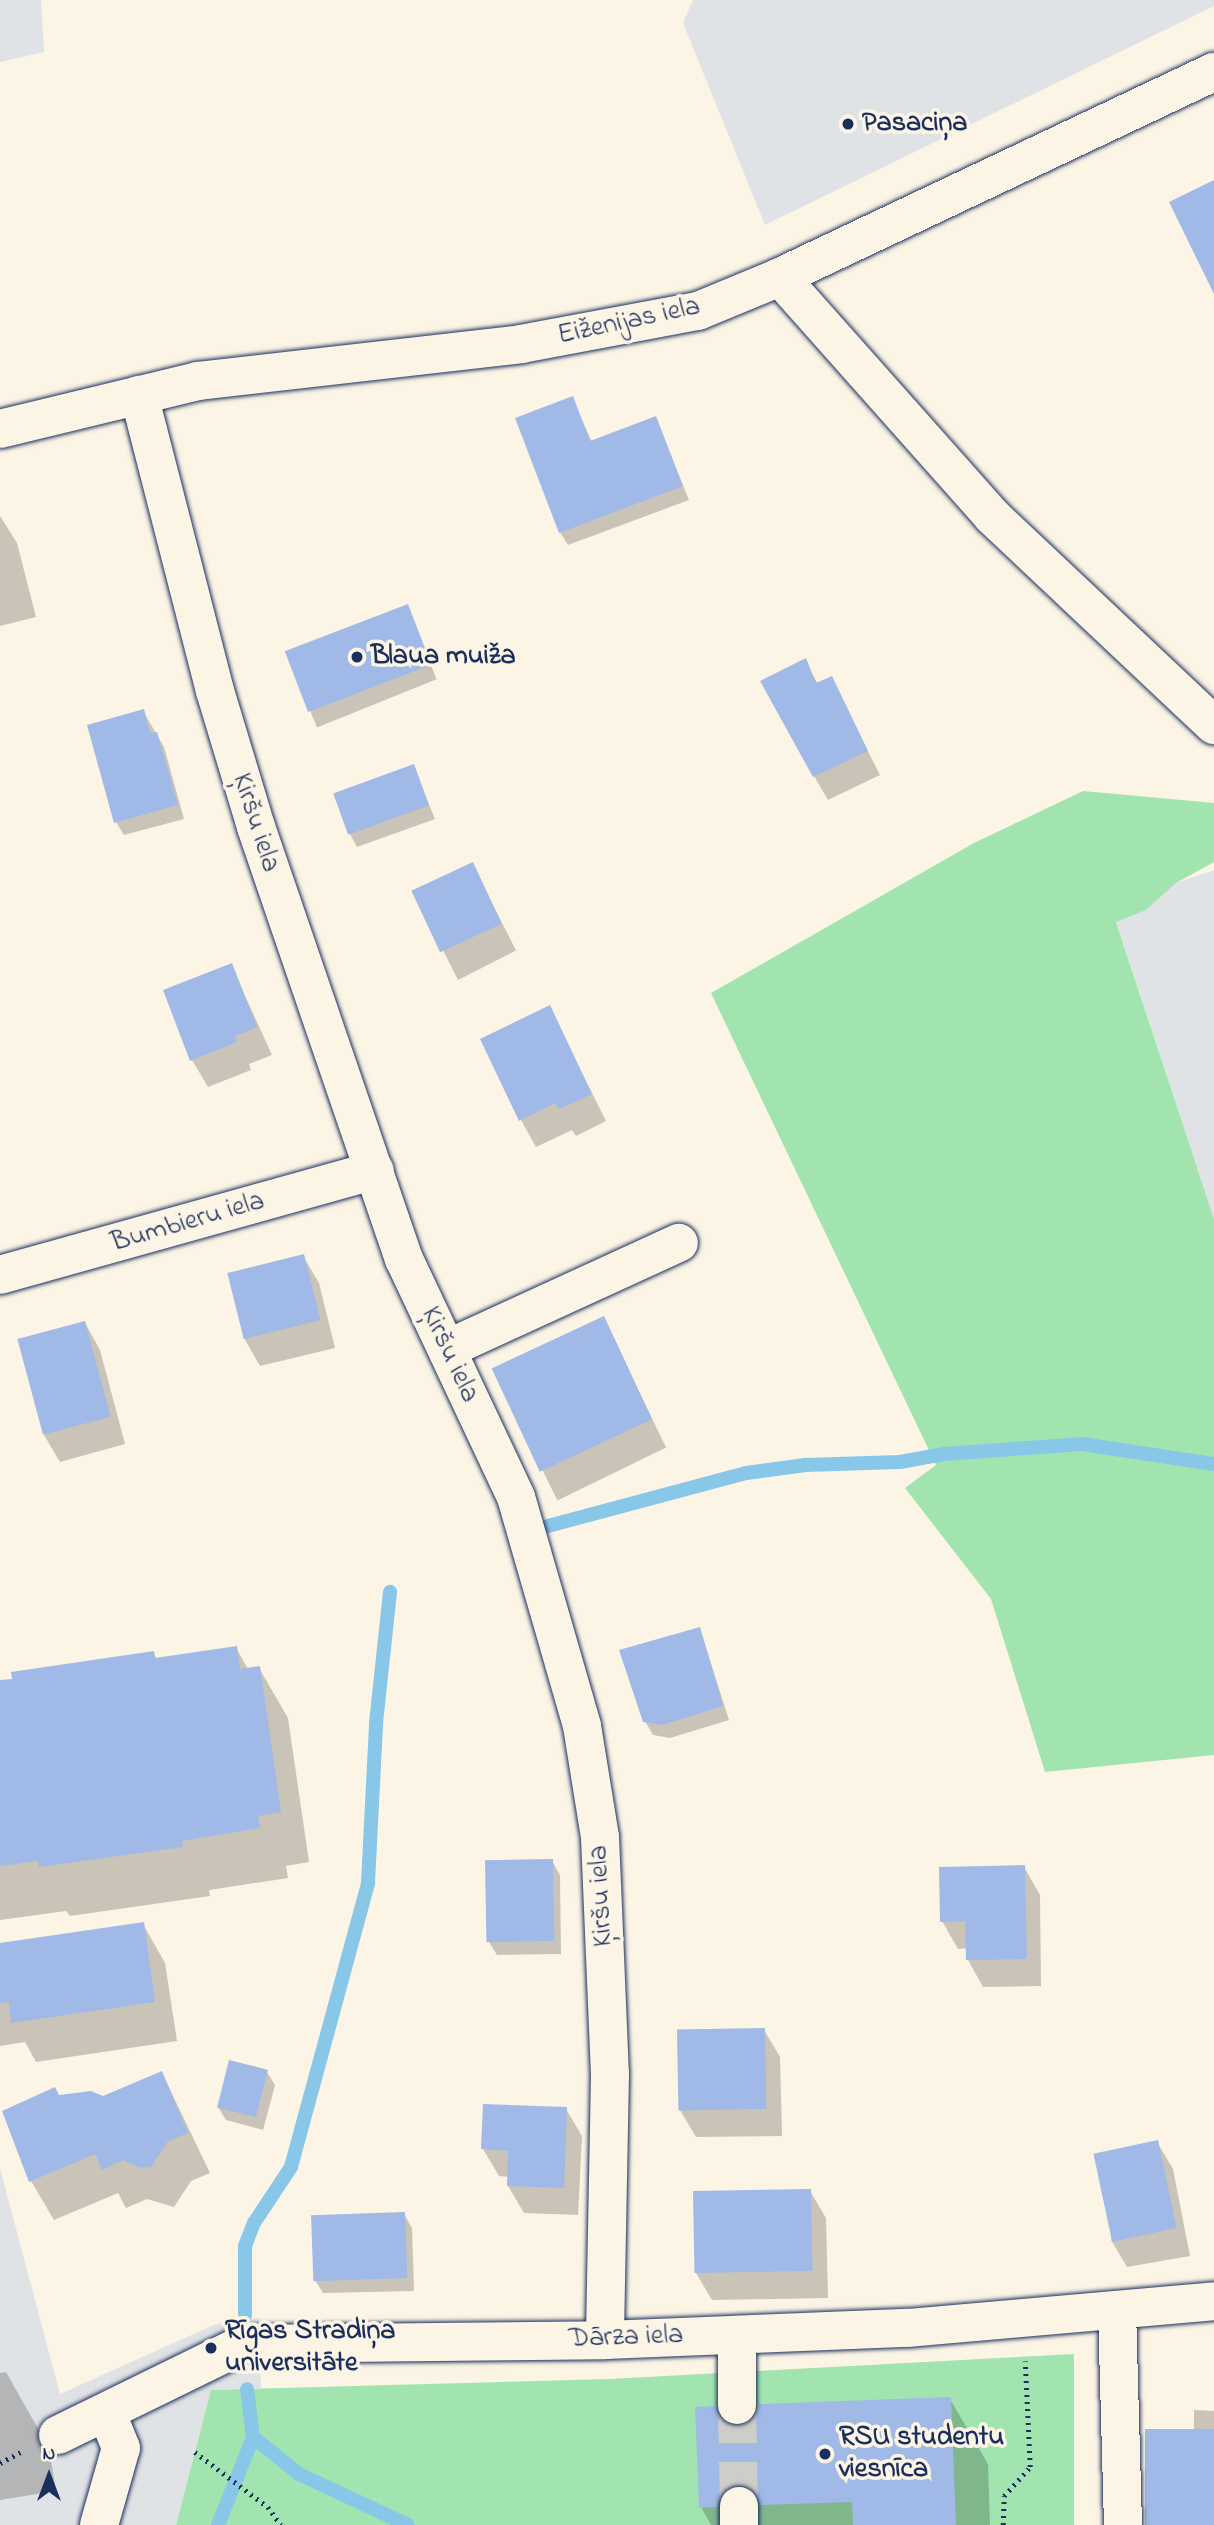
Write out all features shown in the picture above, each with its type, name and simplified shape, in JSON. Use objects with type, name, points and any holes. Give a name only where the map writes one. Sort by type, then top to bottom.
[{"type":"street","name":"Eiženijas iela","points":[[0,429],[198,381],[562,336],[698,311],[780,278],[1214,72]]},
{"type":"street","points":[[780,278],[992,516],[1214,725]]},
{"type":"street","name":"Ķiršu iela","points":[[139,395],[232,752],[404,1259],[532,1542],[592,1777],[600,1837],[610,2074],[605,2340]]},
{"type":"street","name":"Bumbieru iela","points":[[0,1275],[375,1170]]},
{"type":"street","points":[[447,1349],[679,1244]]},
{"type":"street","name":"Dārza iela","points":[[58,2435],[244,2344],[605,2340],[908,2328],[1214,2301]]},
{"type":"street","points":[[1117,2310],[1123,2525]]},
{"type":"street","points":[[737,2335],[737,2405]]},
{"type":"street","points":[[99,2525],[121,2448],[107,2413]]},
{"type":"path","points":[[1003,2525],[1004,2496],[1030,2467],[1025,2357]]},
{"type":"path","points":[[195,2452],[244,2487],[281,2525]]},
{"type":"shaded area","points":[[0,0],[41,0],[44,52],[0,62]]},
{"type":"shaded area","name":"Pasaciņa","points":[[693,0],[1214,0],[1214,6],[765,225],[683,23]]},
{"type":"shaded area","points":[[1214,870],[1214,1219],[1116,921],[1146,910],[1176,883]]},
{"type":"shaded area","name":"Rīgas Stradiņa universitāte","points":[[0,2168],[60,2394],[216,2324],[259,2318],[261,2388],[211,2390],[176,2525],[0,2525]]},
{"type":"green space","points":[[1083,791],[1214,803],[1214,862],[1176,883],[1146,910],[1116,922],[1214,1219],[1214,1755],[1045,1772],[991,1599],[905,1488],[936,1465],[711,993],[974,843]]},
{"type":"green space","points":[[1074,2354],[1074,2525],[176,2525],[211,2390],[609,2379]]},
{"type":"building","points":[[1214,180],[1214,294],[1169,202]]},
{"type":"building","points":[[573,396],[590,441],[656,416],[683,486],[559,533],[515,418]]},
{"type":"building","name":"Blaua muiža","points":[[408,604],[431,665],[308,712],[285,651]]},
{"type":"building","points":[[806,658],[816,683],[832,676],[868,751],[813,777],[760,681]]},
{"type":"building","points":[[144,709],[150,733],[157,732],[178,805],[114,823],[87,725]]},
{"type":"building","points":[[414,764],[429,805],[348,835],[333,793]]},
{"type":"building","points":[[473,862],[502,924],[440,952],[411,891]]},
{"type":"building","points":[[232,963],[257,1027],[235,1036],[237,1042],[190,1061],[163,990]]},
{"type":"building","points":[[550,1005],[592,1094],[559,1109],[555,1103],[519,1121],[480,1039]]},
{"type":"building","points":[[304,1254],[320,1320],[244,1339],[227,1273]]},
{"type":"building","points":[[604,1316],[652,1419],[540,1472],[492,1368]]},
{"type":"building","points":[[85,1321],[111,1417],[43,1435],[17,1339]]},
{"type":"building","points":[[700,1627],[723,1706],[662,1725],[643,1722],[619,1650]]},
{"type":"building","points":[[237,1646],[240,1669],[260,1666],[281,1812],[258,1816],[260,1828],[182,1841],[183,1847],[39,1867],[38,1861],[0,1866],[0,1680],[12,1679],[11,1672],[154,1651],[155,1658]]},
{"type":"building","points":[[553,1859],[554,1941],[486,1942],[485,1860]]},
{"type":"building","points":[[1025,1865],[1027,1959],[966,1960],[965,1921],[940,1922],[939,1867]]},
{"type":"building","points":[[144,1922],[155,2002],[11,2023],[9,2002],[0,2003],[0,1943]]},
{"type":"building","points":[[765,2028],[766,2109],[678,2111],[677,2030]]},
{"type":"building","points":[[229,2060],[268,2070],[256,2117],[217,2108]]},
{"type":"building","points":[[162,2071],[188,2133],[168,2141],[151,2167],[140,2168],[123,2160],[102,2170],[95,2154],[29,2182],[2,2111],[55,2087],[59,2095],[91,2091],[103,2096]]},
{"type":"building","points":[[483,2104],[567,2107],[564,2188],[507,2186],[508,2151],[481,2149]]},
{"type":"building","points":[[1158,2140],[1177,2228],[1112,2242],[1093,2154]]},
{"type":"building","points":[[811,2189],[812,2271],[694,2273],[693,2191]]},
{"type":"building","points":[[405,2212],[407,2278],[313,2281],[311,2215]]},
{"type":"building","name":"RSU studentu viesnīca","points":[[951,2397],[956,2525],[853,2525],[852,2502],[761,2505],[750,2487],[740,2484],[720,2495],[717,2507],[699,2508],[695,2407],[715,2406],[726,2424],[738,2427],[756,2416],[759,2404]]},
{"type":"building","points":[[1145,2429],[1214,2429],[1214,2525],[1145,2525]]},
{"type":"waterway","points":[[548,1526],[746,1473],[805,1465],[900,1462],[944,1454],[1082,1444],[1214,1464]]},
{"type":"waterway","points":[[245,2315],[245,2246],[254,2223],[291,2167],[368,1883],[376,1723],[390,1592]]},
{"type":"waterway","points":[[218,2525],[253,2437],[247,2389]]},
{"type":"waterway","points":[[253,2437],[299,2474],[408,2525]]},
{"type":"tunnel","points":[[737,2405],[739,2506]]},
{"type":"place","name":"Pasaciņa","points":[[848,124]]},
{"type":"place","name":"Blaua muiža","points":[[357,657]]},
{"type":"place","name":"Rīgas Stradiņa universitāte","points":[[211,2348]]},
{"type":"place","name":"RSU studentu viesnīca","points":[[825,2454]]}]
